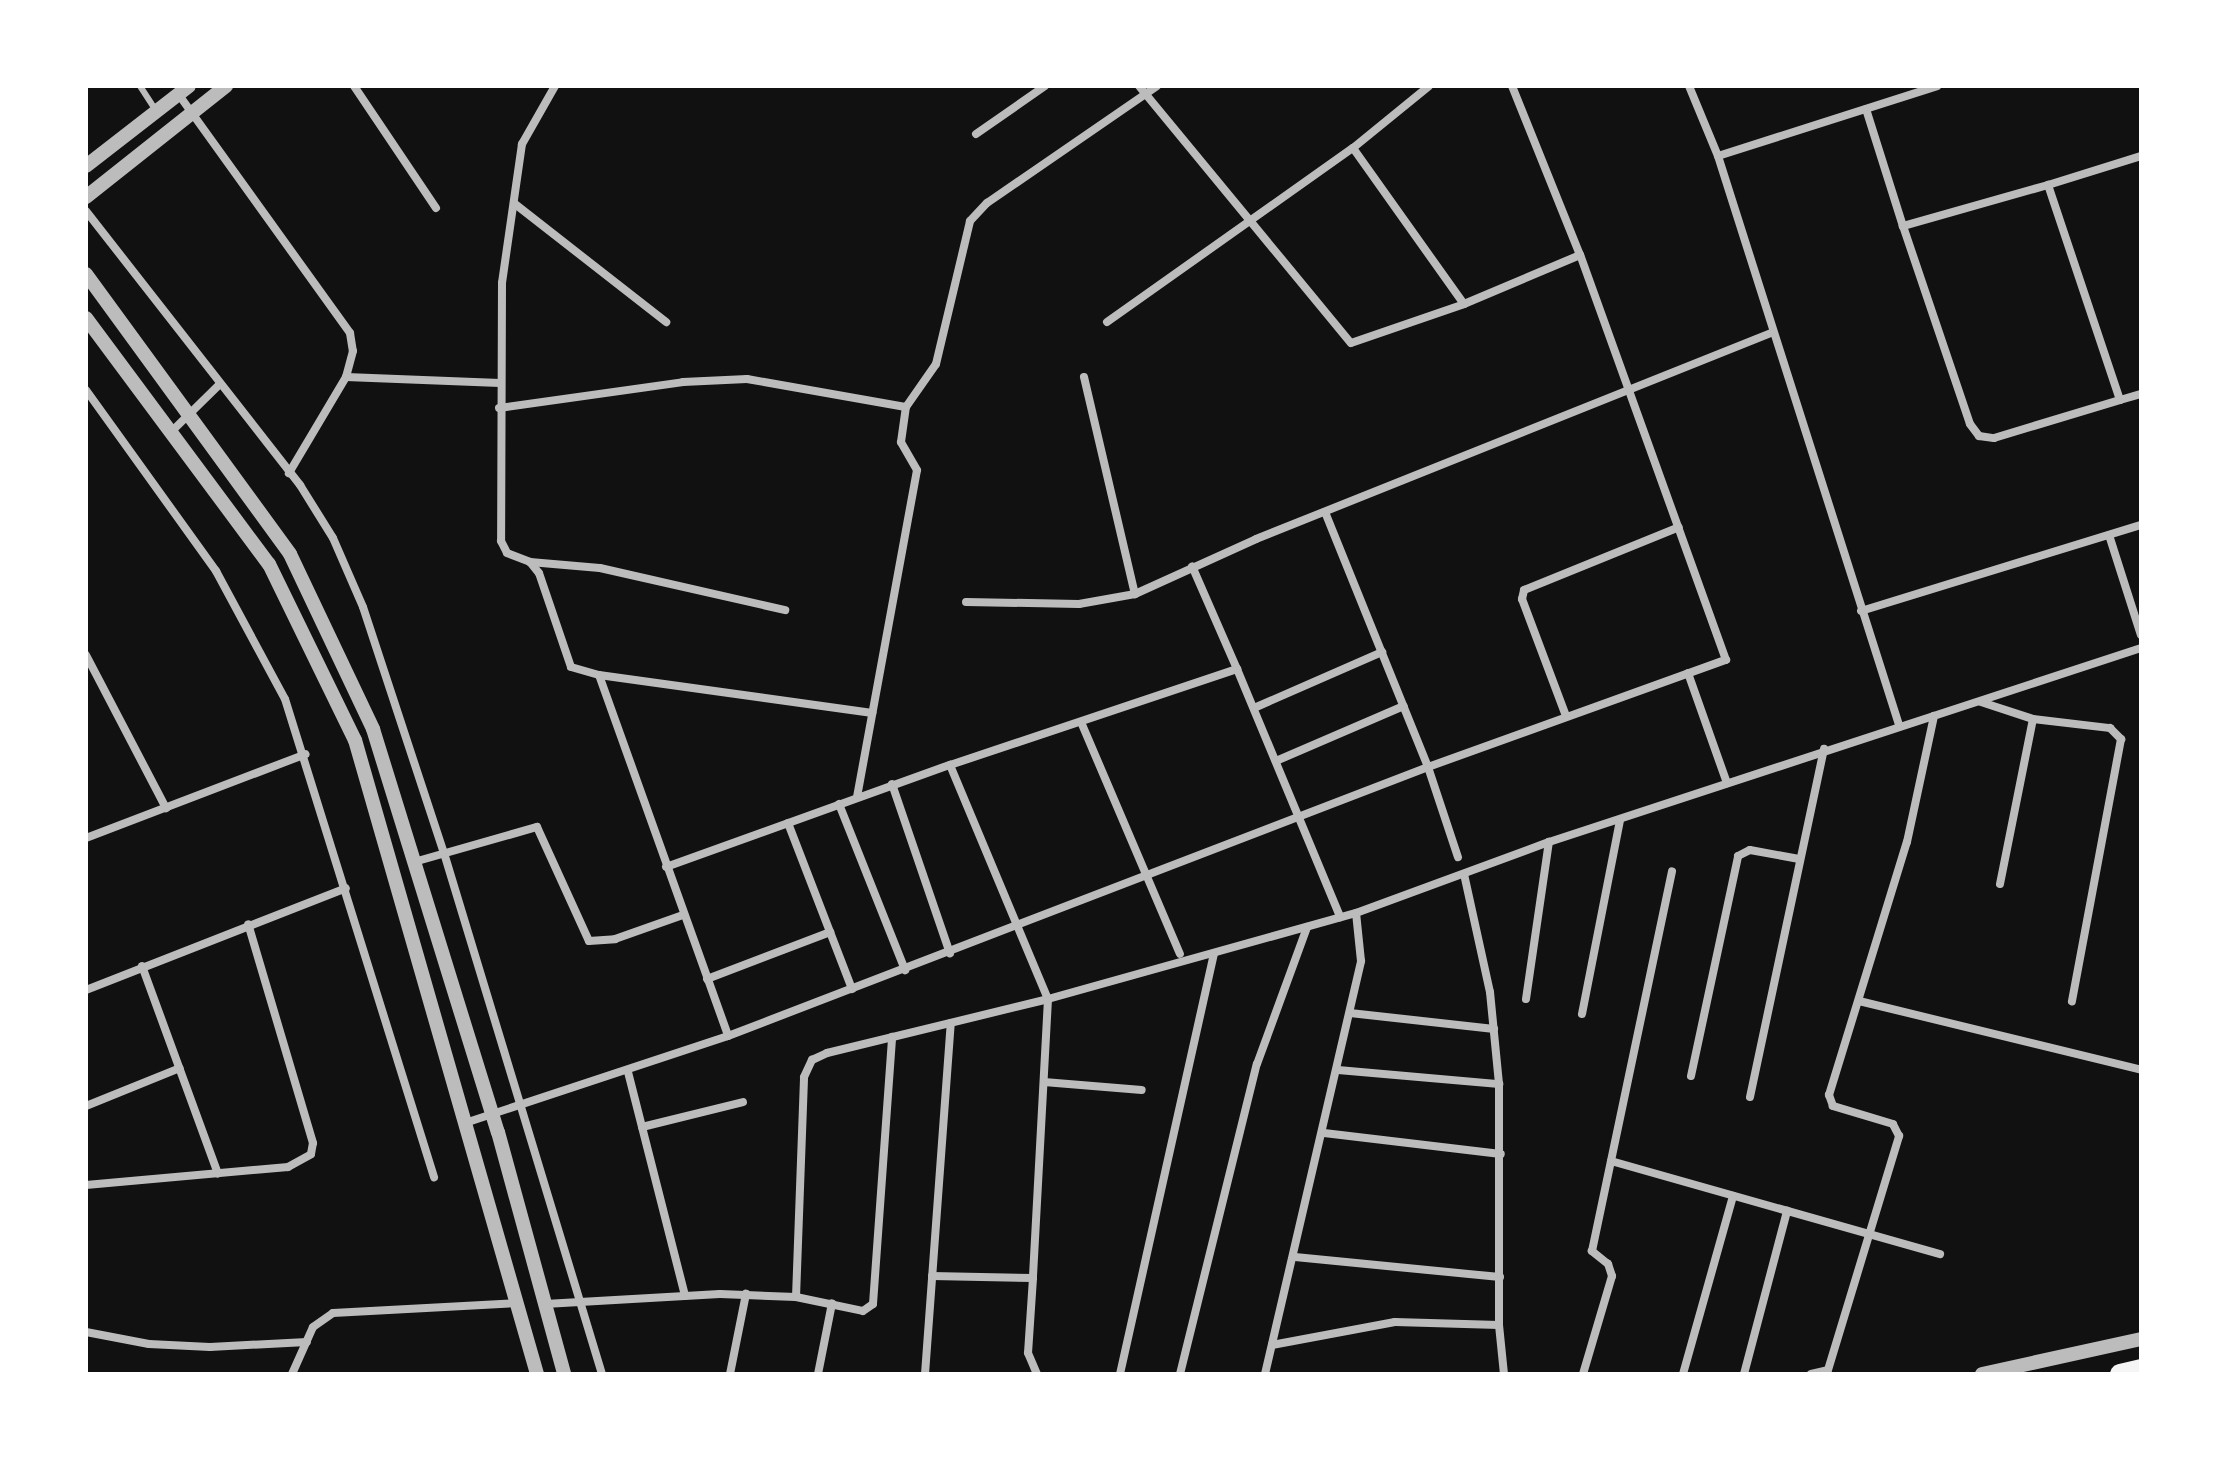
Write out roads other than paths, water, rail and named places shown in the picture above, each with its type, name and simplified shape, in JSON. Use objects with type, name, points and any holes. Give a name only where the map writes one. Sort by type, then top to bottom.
[{"type":"highway","points":[[2120,1374],[2141,1369]]},
{"type":"street","points":[[86,197],[226,86]]},
{"type":"street","points":[[354,86],[436,208]]},
{"type":"street","points":[[555,86],[549,103],[526,129],[502,283],[499,408],[501,541],[507,553],[530,562],[600,568],[785,610]]},
{"type":"street","points":[[976,134],[1045,86]]},
{"type":"street","points":[[1139,86],[1351,343],[1464,304],[1580,255]]},
{"type":"street","points":[[857,797],[917,470],[901,442],[906,407],[936,364],[970,221],[987,203],[1157,86]]},
{"type":"street","points":[[1107,322],[1353,148],[1429,86]]},
{"type":"street","points":[[465,1123],[628,1072],[728,1036],[1018,928],[1428,767],[1726,660],[1580,255],[1512,86]]},
{"type":"street","points":[[1689,86],[1718,156],[1771,333],[1899,725]]},
{"type":"street","points":[[1718,156],[1937,86]]},
{"type":"street","points":[[86,166],[184,91],[193,114],[340,313],[353,351],[346,377],[289,473]]},
{"type":"street","points":[[1866,109],[1970,424],[1979,436],[1994,438],[2141,394]]},
{"type":"street","points":[[1353,148],[1464,304]]},
{"type":"street","points":[[1903,226],[2141,156]]},
{"type":"street","points":[[2048,185],[2120,400]]},
{"type":"street","points":[[515,204],[666,322]]},
{"type":"street","points":[[86,211],[289,473],[333,538],[363,607],[444,853],[583,1302],[602,1374]]},
{"type":"street","points":[[86,274],[290,554],[373,729],[492,1115],[564,1374]]},
{"type":"street","points":[[86,318],[269,564],[355,740],[537,1374]]},
{"type":"street","points":[[966,602],[1079,604],[1135,594],[1192,566],[1631,392],[1771,333]]},
{"type":"street","points":[[346,377],[500,383]]},
{"type":"street","points":[[1084,377],[1135,594]]},
{"type":"street","points":[[499,408],[683,382],[747,379],[906,407]]},
{"type":"street","points":[[170,433],[190,418],[219,385]]},
{"type":"street","points":[[86,390],[216,571],[252,632],[306,754],[434,1177]]},
{"type":"street","points":[[1325,512],[1428,767],[1458,857]]},
{"type":"street","points":[[1861,611],[2141,525]]},
{"type":"street","points":[[1566,716],[1522,599],[1524,590],[1679,527]]},
{"type":"street","points":[[2109,535],[2141,635]]},
{"type":"street","points":[[530,562],[546,588],[571,667],[599,675],[872,713]]},
{"type":"street","points":[[1192,566],[1340,917]]},
{"type":"street","points":[[796,1297],[806,1069],[827,1053],[1048,999],[1356,913],[1549,842],[1824,749],[1980,702],[2141,648]]},
{"type":"street","points":[[1254,708],[1382,652]]},
{"type":"street","points":[[86,655],[90,671],[166,808]]},
{"type":"street","points":[[666,867],[892,784],[1237,669]]},
{"type":"street","points":[[1688,673],[1727,783]]},
{"type":"street","points":[[599,675],[728,1036]]},
{"type":"street","points":[[1980,702],[2033,719],[2110,728],[2121,739],[2072,1001]]},
{"type":"street","points":[[1276,761],[1404,706]]},
{"type":"street","points":[[1811,1374],[1828,1370],[1899,1136],[1893,1124],[1830,1102],[1907,842],[1934,716]]},
{"type":"street","points":[[2000,884],[2033,719]]},
{"type":"street","points":[[1081,722],[1180,954]]},
{"type":"street","points":[[1750,1097],[1824,749]]},
{"type":"street","points":[[86,838],[306,754]]},
{"type":"street","points":[[950,765],[1048,999],[1028,1353],[1037,1374]]},
{"type":"street","points":[[892,784],[950,953]]},
{"type":"street","points":[[839,804],[905,970]]},
{"type":"street","points":[[1582,1014],[1620,820]]},
{"type":"street","points":[[788,823],[852,989]]},
{"type":"street","points":[[414,862],[537,827],[545,836],[589,941],[615,939],[683,915]]},
{"type":"street","points":[[1526,999],[1549,842]]},
{"type":"street","points":[[1691,1076],[1738,856],[1750,850],[1799,859]]},
{"type":"street","points":[[1583,1374],[1612,1276],[1608,1264],[1592,1251],[1672,871]]},
{"type":"street","points":[[1464,874],[1494,1029],[1499,1084],[1499,1325],[1504,1374]]},
{"type":"street","points":[[86,990],[346,888]]},
{"type":"street","points":[[1265,1374],[1324,1133],[1361,961],[1356,913]]},
{"type":"street","points":[[86,1185],[218,1174],[302,1163],[313,1143],[248,924]]},
{"type":"street","points":[[1180,1374],[1257,1064],[1307,927]]},
{"type":"street","points":[[707,979],[830,932]]},
{"type":"street","points":[[1120,1374],[1214,954]]},
{"type":"street","points":[[142,966],[218,1174]]},
{"type":"street","points":[[1859,1001],[2141,1070]]},
{"type":"street","points":[[1350,1013],[1494,1029]]},
{"type":"street","points":[[925,1374],[951,1023]]},
{"type":"street","points":[[545,1304],[746,1294],[796,1297],[863,1311],[873,1304],[892,1037]]},
{"type":"street","points":[[86,1106],[180,1068]]},
{"type":"street","points":[[1338,1070],[1499,1084]]},
{"type":"street","points":[[628,1072],[685,1296]]},
{"type":"street","points":[[1044,1082],[1142,1090]]},
{"type":"street","points":[[642,1127],[743,1102]]},
{"type":"street","points":[[1324,1133],[1501,1154]]},
{"type":"street","points":[[1611,1161],[1940,1254]]},
{"type":"street","points":[[1683,1374],[1733,1196]]},
{"type":"street","points":[[1744,1374],[1787,1211]]},
{"type":"street","points":[[1295,1257],[1500,1277]]},
{"type":"street","points":[[932,1276],[1033,1278]]},
{"type":"street","points":[[730,1374],[746,1294]]},
{"type":"street","points":[[292,1374],[321,1319],[333,1313],[517,1303]]},
{"type":"street","points":[[818,1374],[832,1303]]},
{"type":"street","points":[[1272,1345],[1395,1322],[1499,1325]]},
{"type":"street","points":[[86,1332],[195,1346],[307,1342]]},
{"type":"street","points":[[1982,1374],[2141,1339]]},
{"type":"lane","points":[[140,86],[157,112]]}]
